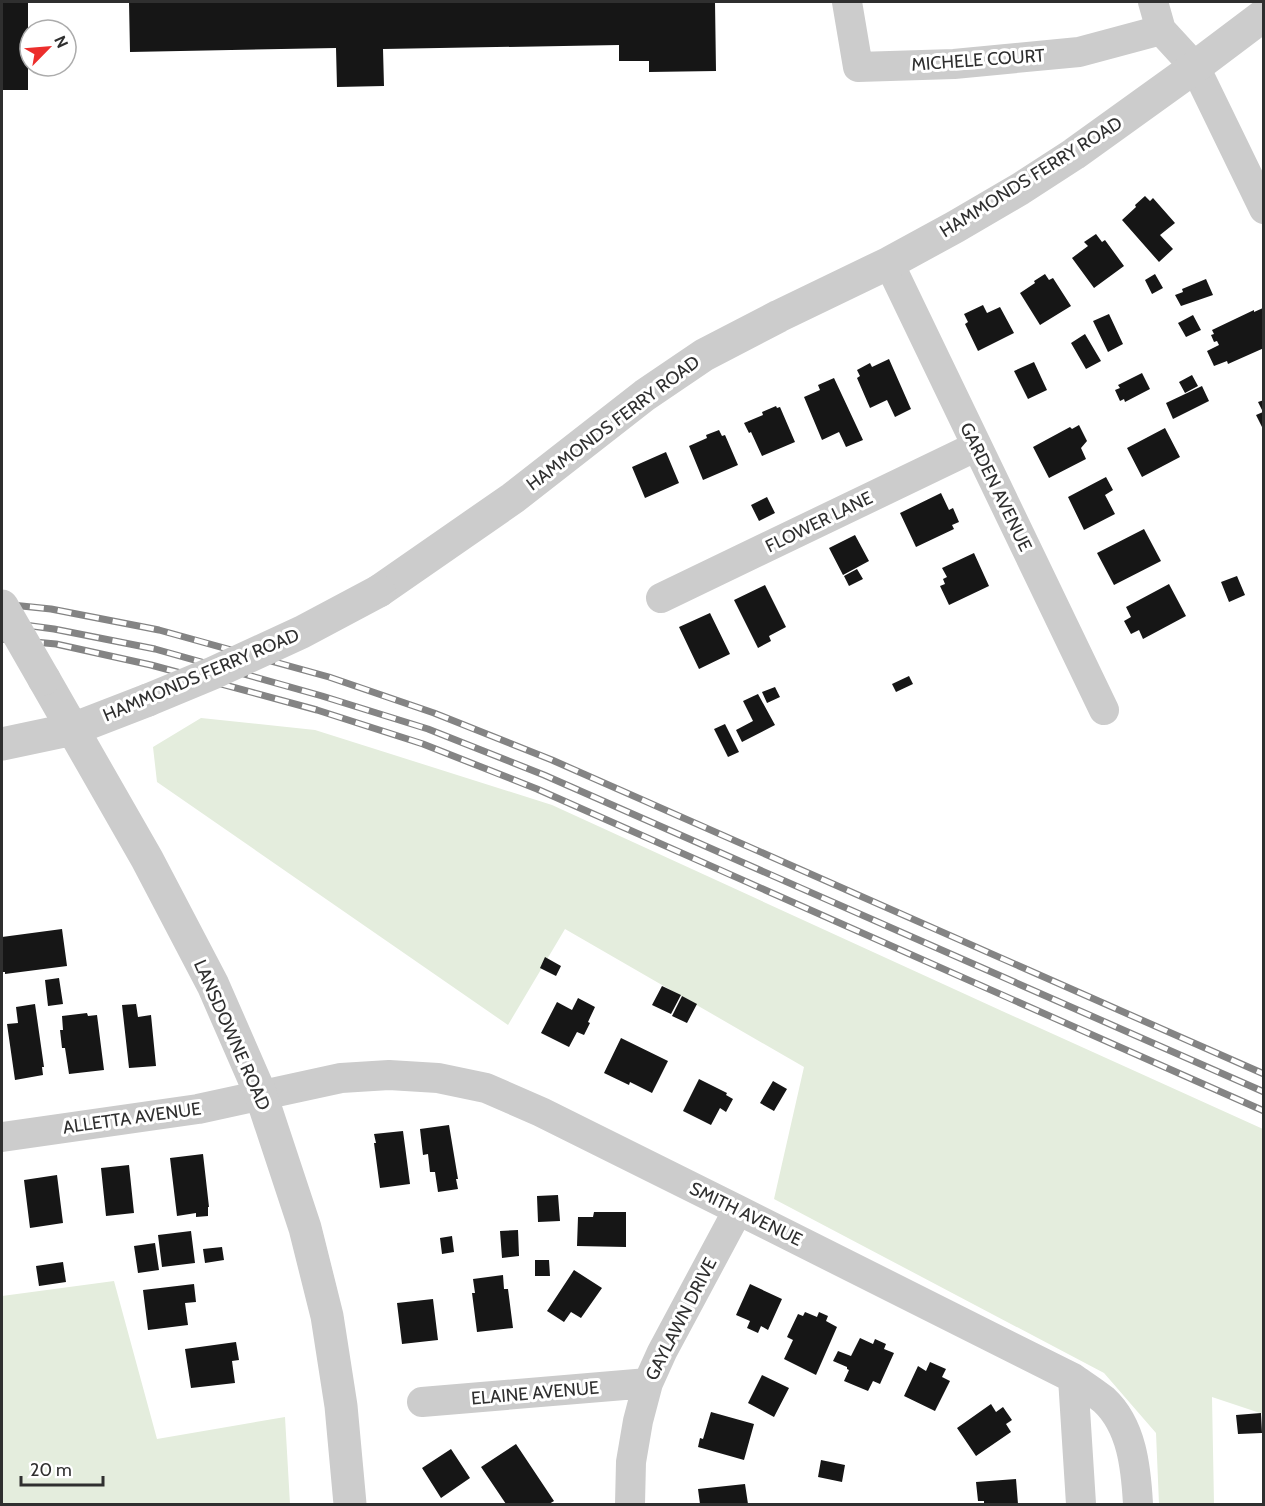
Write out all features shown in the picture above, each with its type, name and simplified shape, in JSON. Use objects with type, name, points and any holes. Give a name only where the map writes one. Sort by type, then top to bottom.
[{"type":"street","name":"MICHELE COURT","points":[[847,2],[858,67],[954,64],[1080,52],[1161,30]]},
{"type":"street","points":[[1154,2],[1161,30],[1195,67],[1263,209]]},
{"type":"street","name":"HAMMONDS FERRY ROAD","points":[[2,744],[73,729],[148,700],[302,632],[379,591],[513,498],[645,395],[704,355],[779,316],[889,264],[964,222],[1074,154],[1263,15]]},
{"type":"street","name":"GARDEN AVENUE","points":[[889,264],[1104,710]]},
{"type":"street","name":"FLOWER LANE","points":[[661,598],[976,446]]},
{"type":"street","name":"LANSDOWNE ROAD","points":[[2,606],[147,859],[213,985],[261,1095],[305,1228],[327,1316],[341,1406],[350,1504]]},
{"type":"street","name":"SMITH AVENUE","points":[[261,1095],[341,1078],[389,1075],[438,1078],[486,1089],[541,1112],[1073,1378],[1104,1400],[1121,1421],[1131,1448],[1137,1475],[1138,1504]]},
{"type":"street","name":"ALLETTA AVENUE","points":[[2,1137],[198,1109],[261,1095]]},
{"type":"street","name":"GAYLAWN DRIVE","points":[[630,1504],[631,1462],[648,1383],[662,1352],[738,1210]]},
{"type":"street","points":[[1073,1378],[1081,1504]]},
{"type":"street","name":"ELAINE AVENUE","points":[[422,1402],[648,1383]]},
{"type":"green space","points":[[201,718],[315,730],[552,805],[1263,1129],[1263,1414],[1212,1397],[1214,1504],[1159,1504],[1156,1433],[1104,1373],[774,1199],[804,1067],[565,929],[508,1025],[157,782],[153,747]]},
{"type":"green space","points":[[114,1281],[157,1439],[285,1417],[290,1504],[2,1504],[2,1296]]},
{"type":"building","points":[[2,2],[28,2],[28,18],[18,18],[18,78],[28,78],[28,90],[2,90]]},
{"type":"building","points":[[129,2],[715,2],[716,71],[649,72],[649,61],[619,61],[619,45],[383,49],[384,86],[337,87],[336,48],[130,52]]},
{"type":"building","points":[[1145,196],[1150,201],[1153,198],[1175,223],[1160,235],[1173,249],[1159,262],[1122,220]]},
{"type":"building","points":[[1096,234],[1102,242],[1105,240],[1124,266],[1094,288],[1072,258],[1088,246],[1084,242]]},
{"type":"building","points":[[1045,274],[1049,280],[1053,278],[1071,306],[1040,325],[1020,293]]},
{"type":"building","points":[[1155,274],[1163,288],[1152,294],[1145,280]]},
{"type":"building","points":[[1206,279],[1213,295],[1181,306],[1175,295],[1183,292],[1182,289]]},
{"type":"building","points":[[983,305],[987,313],[1000,307],[1014,333],[978,351],[965,324],[968,322],[964,314]]},
{"type":"building","points":[[1263,308],[1264,348],[1228,364],[1227,361],[1214,366],[1207,351],[1219,345],[1217,341],[1214,342],[1211,335],[1214,334],[1212,330]]},
{"type":"building","points":[[1109,314],[1123,344],[1108,352],[1093,321]]},
{"type":"building","points":[[1193,315],[1201,330],[1186,337],[1178,323]]},
{"type":"building","points":[[1085,334],[1101,361],[1086,369],[1071,343]]},
{"type":"building","points":[[889,359],[911,409],[895,417],[887,400],[870,408],[857,378],[860,376],[857,370],[870,363],[872,367]]},
{"type":"building","points":[[1034,362],[1047,390],[1028,399],[1014,371]]},
{"type":"building","points":[[1142,373],[1150,389],[1125,402],[1124,399],[1120,401],[1115,390],[1120,388],[1118,385]]},
{"type":"building","points":[[1192,375],[1198,386],[1185,393],[1179,382]]},
{"type":"building","points":[[834,378],[863,440],[846,447],[839,432],[822,440],[804,397],[820,390],[818,385]]},
{"type":"building","points":[[1202,386],[1209,401],[1173,419],[1166,403]]},
{"type":"building","points":[[1264,400],[1264,431],[1256,415],[1263,412],[1258,402]]},
{"type":"building","points":[[776,406],[780,407],[795,442],[762,456],[751,432],[749,433],[744,423],[763,415],[762,412]]},
{"type":"building","points":[[1079,425],[1087,441],[1081,448],[1086,459],[1049,478],[1033,447],[1070,427],[1072,429]]},
{"type":"building","points":[[1165,428],[1180,457],[1142,477],[1127,448]]},
{"type":"building","points":[[719,430],[722,436],[725,435],[738,465],[703,480],[689,446]]},
{"type":"building","points":[[666,452],[679,483],[645,498],[632,467]]},
{"type":"building","points":[[1106,477],[1113,490],[1105,495],[1115,514],[1084,530],[1068,497]]},
{"type":"building","points":[[941,493],[949,510],[953,508],[959,522],[952,525],[954,529],[916,547],[900,513]]},
{"type":"building","points":[[767,497],[775,513],[759,521],[751,505]]},
{"type":"building","points":[[1144,529],[1161,561],[1114,585],[1097,553]]},
{"type":"building","points":[[855,535],[869,561],[843,575],[829,548]]},
{"type":"building","points":[[974,553],[989,586],[949,605],[940,586],[945,584],[943,579],[947,577],[942,568]]},
{"type":"building","points":[[857,569],[863,579],[849,586],[844,576]]},
{"type":"building","points":[[1237,576],[1245,595],[1229,602],[1221,582]]},
{"type":"building","points":[[1169,584],[1186,616],[1143,639],[1139,630],[1131,634],[1124,621],[1131,617],[1126,607]]},
{"type":"building","points":[[765,585],[786,627],[769,636],[771,641],[758,648],[734,600]]},
{"type":"building","points":[[710,613],[730,654],[699,669],[679,627]]},
{"type":"building","points":[[909,676],[913,684],[896,692],[892,684]]},
{"type":"building","points":[[775,687],[780,697],[767,703],[762,692]]},
{"type":"building","points":[[758,694],[775,725],[742,742],[736,730],[753,721],[743,701]]},
{"type":"building","points":[[725,724],[739,752],[728,757],[714,729]]},
{"type":"building","points":[[62,929],[67,966],[5,974],[2,972],[2,937]]},
{"type":"building","points":[[545,957],[561,966],[556,976],[540,968]]},
{"type":"building","points":[[59,978],[63,1004],[48,1006],[45,980]]},
{"type":"building","points":[[662,986],[681,995],[671,1014],[652,1005]]},
{"type":"building","points":[[682,996],[697,1004],[687,1023],[672,1016]]},
{"type":"building","points":[[578,998],[595,1007],[584,1035],[577,1032],[569,1047],[541,1033],[557,1002],[572,1010]]},
{"type":"building","points":[[35,1004],[44,1067],[42,1067],[43,1075],[15,1080],[7,1024],[18,1023],[16,1007]]},
{"type":"building","points":[[136,1004],[138,1017],[151,1015],[156,1066],[129,1068],[122,1005]]},
{"type":"building","points":[[87,1013],[88,1016],[97,1015],[104,1070],[69,1074],[65,1048],[62,1048],[60,1030],[63,1030],[62,1016]]},
{"type":"building","points":[[621,1038],[668,1061],[652,1093],[604,1073]]},
{"type":"building","points":[[699,1079],[727,1093],[726,1095],[733,1099],[726,1112],[720,1108],[711,1125],[683,1111]]},
{"type":"building","points":[[773,1081],[787,1089],[774,1111],[760,1103]]},
{"type":"building","points":[[449,1125],[458,1189],[438,1192],[435,1172],[430,1172],[428,1154],[423,1155],[420,1129]]},
{"type":"building","points":[[403,1131],[410,1184],[380,1188],[374,1134]]},
{"type":"building","points":[[203,1154],[208,1216],[196,1217],[196,1213],[177,1216],[170,1158]]},
{"type":"building","points":[[129,1165],[134,1213],[106,1216],[101,1168]]},
{"type":"building","points":[[57,1175],[63,1223],[30,1228],[24,1180]]},
{"type":"building","points":[[558,1195],[560,1221],[538,1222],[537,1196]]},
{"type":"building","points":[[594,1212],[626,1212],[626,1247],[577,1246],[578,1217],[593,1217]]},
{"type":"building","points":[[518,1230],[519,1256],[502,1258],[500,1231]]},
{"type":"building","points":[[191,1231],[195,1263],[162,1267],[158,1235]]},
{"type":"building","points":[[452,1236],[454,1252],[442,1254],[440,1238]]},
{"type":"building","points":[[155,1243],[159,1270],[138,1273],[134,1246]]},
{"type":"building","points":[[222,1247],[224,1260],[205,1263],[203,1249]]},
{"type":"building","points":[[535,1260],[549,1260],[550,1276],[535,1276]]},
{"type":"building","points":[[63,1262],[66,1282],[39,1286],[36,1266]]},
{"type":"building","points":[[574,1270],[602,1288],[581,1318],[571,1312],[564,1322],[547,1311]]},
{"type":"building","points":[[503,1275],[504,1289],[508,1289],[513,1328],[477,1332],[472,1293],[475,1293],[473,1279]]},
{"type":"building","points":[[194,1284],[196,1302],[185,1303],[188,1325],[148,1330],[143,1290]]},
{"type":"building","points":[[750,1284],[782,1299],[768,1330],[761,1326],[758,1333],[747,1328],[750,1321],[736,1315]]},
{"type":"building","points":[[433,1299],[438,1340],[402,1344],[397,1303]]},
{"type":"building","points":[[805,1312],[817,1317],[819,1312],[828,1316],[826,1321],[837,1327],[816,1375],[784,1359],[793,1340],[787,1337],[798,1314],[803,1316]]},
{"type":"building","points":[[860,1338],[873,1344],[875,1339],[886,1344],[884,1349],[894,1353],[880,1384],[873,1381],[868,1391],[844,1381],[849,1370],[833,1361],[838,1351],[851,1356]]},
{"type":"building","points":[[236,1342],[239,1360],[232,1361],[235,1383],[191,1388],[185,1349]]},
{"type":"building","points":[[930,1362],[946,1369],[942,1377],[950,1381],[935,1411],[904,1396],[918,1366],[926,1371]]},
{"type":"building","points":[[762,1375],[789,1388],[774,1417],[748,1403]]},
{"type":"building","points":[[991,1404],[996,1412],[1003,1407],[1012,1420],[1006,1424],[1011,1432],[976,1456],[957,1428]]},
{"type":"building","points":[[711,1412],[754,1424],[744,1460],[698,1447],[700,1438],[703,1439]]},
{"type":"building","points":[[1261,1413],[1262,1433],[1238,1434],[1236,1415]]},
{"type":"building","points":[[516,1444],[554,1501],[549,1504],[506,1504],[481,1467]]},
{"type":"building","points":[[451,1449],[470,1478],[441,1498],[422,1468]]},
{"type":"building","points":[[821,1460],[845,1465],[842,1482],[818,1477]]},
{"type":"building","points":[[1016,1479],[1018,1504],[984,1504],[984,1501],[978,1501],[976,1482]]},
{"type":"building","points":[[745,1484],[748,1504],[700,1504],[698,1489]]},
{"type":"railway","points":[[2,604],[51,609],[159,630],[329,677],[434,713],[552,760],[1264,1074]]},
{"type":"railway","points":[[2,622],[54,629],[155,649],[322,696],[428,729],[544,775],[1264,1092]]},
{"type":"railway","points":[[2,639],[56,644],[151,665],[317,710],[423,744],[537,789],[1264,1111]]}]
